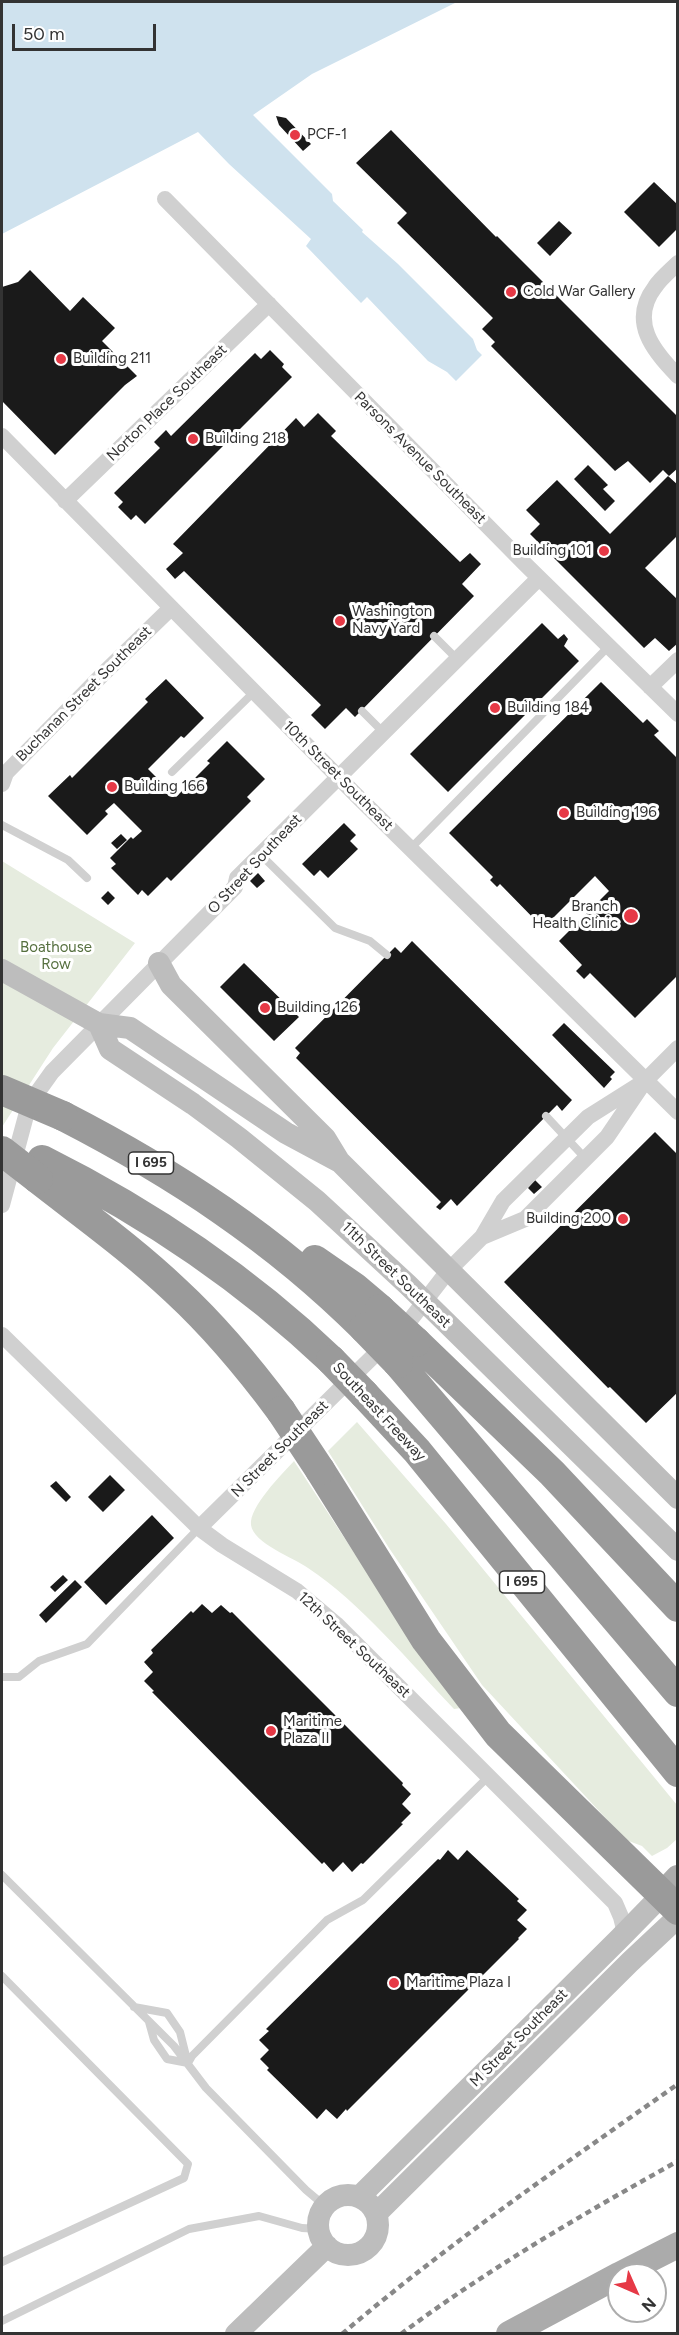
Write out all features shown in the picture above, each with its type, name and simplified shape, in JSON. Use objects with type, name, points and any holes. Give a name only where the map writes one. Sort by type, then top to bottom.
[{"type":"highway","name":"I 695","points":[[2,1090],[63,1116],[154,1165],[234,1217],[297,1266],[372,1319],[407,1352],[678,1692]]},
{"type":"highway","name":"Southeast Freeway","points":[[2,1142],[40,1169],[106,1193],[187,1243],[273,1307],[331,1360],[444,1485],[678,1772]]},
{"type":"highway","points":[[2,1151],[40,1169],[177,1292],[225,1340],[281,1411],[426,1640],[498,1734],[674,1900]]},
{"type":"highway","points":[[407,1352],[552,1473],[678,1607]]},
{"type":"main road","points":[[159,963],[171,986],[326,1138],[340,1162],[678,1498]]},
{"type":"main road","points":[[2,970],[99,1024],[130,1028],[286,1133],[340,1162]]},
{"type":"main road","name":"11th Street Southeast","points":[[99,1024],[110,1049],[193,1104],[273,1163],[326,1209],[425,1301],[678,1550]]},
{"type":"main road","name":"M Street Southeast","points":[[359,2197],[625,1934],[674,1900]]},
{"type":"main road","name":"M Street Southeast","points":[[376,2214],[621,1970],[674,1900]]},
{"type":"main road","points":[[341,2196],[359,2197],[372,2207],[376,2214],[377,2233],[367,2248],[351,2255],[342,2254],[323,2237],[321,2213],[325,2206],[341,2196]]},
{"type":"main road","points":[[236,2334],[323,2237]]},
{"type":"main road","points":[[643,2263],[678,2246]]},
{"type":"main road","points":[[509,2334],[607,2281]]},
{"type":"street","name":"Parsons Avenue Southeast","points":[[165,200],[539,578],[678,714]]},
{"type":"street","points":[[678,263],[652,292],[646,307],[645,323],[647,335],[656,353],[678,376]]},
{"type":"street","name":"Norton Place Southeast","points":[[65,501],[269,304]]},
{"type":"street","name":"10th Street Southeast","points":[[2,436],[254,692],[678,1112]]},
{"type":"street","name":"O Street Southeast","points":[[2,1205],[21,1130],[32,1100],[52,1072],[235,887],[237,878],[539,578]]},
{"type":"street","name":"Buchanan Street Southeast","points":[[3,776],[171,608]]},
{"type":"street","points":[[650,687],[678,660]]},
{"type":"street","name":"N Street Southeast","points":[[482,1237],[525,1219],[607,1137],[645,1081],[678,1048]]},
{"type":"street","name":"N Street Southeast","points":[[199,1528],[411,1319],[448,1271],[482,1237],[503,1201],[588,1117],[645,1081]]},
{"type":"street","name":"12th Street Southeast","points":[[2,1335],[199,1528],[222,1545],[297,1591],[336,1624],[615,1903],[625,1934]]},
{"type":"lane","points":[[434,636],[457,659]]},
{"type":"lane","points":[[411,848],[609,646]]},
{"type":"lane","points":[[172,772],[254,692]]},
{"type":"lane","points":[[362,711],[383,732]]},
{"type":"lane","points":[[2,825],[68,860],[87,878]]},
{"type":"lane","points":[[261,855],[335,928],[370,941],[387,955]]},
{"type":"lane","points":[[546,1116],[586,1159]]},
{"type":"lane","points":[[2,1677],[19,1677],[39,1661],[87,1644],[199,1528]]},
{"type":"lane","points":[[188,2063],[192,2056],[327,1920],[363,1900],[489,1776]]},
{"type":"lane","points":[[2,1875],[149,2022],[188,2063],[206,2088],[306,2190],[325,2206]]},
{"type":"lane","points":[[2,1976],[188,2164],[184,2178],[2,2262]]},
{"type":"lane","points":[[134,2007],[167,2013],[180,2032],[188,2063]]},
{"type":"lane","points":[[149,2022],[154,2040],[167,2059],[188,2063]]},
{"type":"lane","points":[[2,2321],[189,2229],[259,2216],[302,2228],[323,2237]]},
{"type":"green space","name":"Boathouse Row","points":[[2,861],[135,943],[53,1048],[2,1127]]},
{"type":"green space","points":[[357,1422],[446,1524],[677,1805],[677,1839],[667,1848],[652,1856],[642,1846],[626,1840],[482,1685],[389,1548],[328,1451]]},
{"type":"green space","points":[[294,1461],[408,1635],[461,1708],[454,1709],[347,1598],[308,1568],[266,1544],[253,1532],[251,1525],[255,1509],[267,1491]]},
{"type":"water","points":[[2,2],[457,2],[312,74],[253,115],[332,194],[333,201],[363,230],[362,232],[398,264],[473,339],[477,350],[482,355],[456,381],[447,372],[428,361],[367,297],[361,303],[306,246],[311,239],[229,164],[198,132],[2,234]]},
{"type":"building","name":"PCF-1","points":[[276,116],[286,118],[311,144],[303,151],[279,125]]},
{"type":"building","name":"Cold War Gallery","points":[[391,130],[678,417],[678,468],[669,476],[663,470],[650,483],[628,461],[615,471],[491,346],[495,342],[482,329],[493,318],[397,223],[407,213],[356,163]]},
{"type":"building","points":[[654,182],[678,205],[678,228],[659,247],[624,212]]},
{"type":"building","points":[[559,221],[572,233],[550,256],[537,243]]},
{"type":"building","name":"Building 211","points":[[30,270],[70,311],[83,297],[115,328],[102,341],[137,376],[125,385],[55,455],[2,401],[2,287],[18,282]]},
{"type":"building","name":"Building 218","points":[[270,350],[284,364],[282,367],[292,377],[145,524],[136,515],[131,520],[118,507],[123,502],[114,493],[160,448],[154,442],[166,430],[171,436],[255,353],[261,359]]},
{"type":"building","points":[[318,413],[336,431],[331,436],[460,562],[470,553],[481,564],[462,584],[474,596],[355,717],[346,708],[325,729],[311,715],[321,705],[184,571],[175,579],[166,569],[183,553],[173,544],[296,418],[304,427]]},
{"type":"building","points":[[588,465],[608,485],[603,489],[615,501],[605,511],[574,479]]},
{"type":"building","name":"Building 101","points":[[668,476],[678,485],[678,535],[645,568],[678,600],[678,643],[669,651],[655,638],[644,648],[530,534],[540,524],[526,510],[557,480],[610,534]]},
{"type":"building","name":"Building 184","points":[[542,623],[558,639],[564,634],[568,639],[564,646],[579,661],[448,792],[410,754]]},
{"type":"building","name":"Building 166","points":[[166,679],[204,718],[184,738],[181,736],[148,769],[176,797],[210,763],[207,761],[227,741],[265,779],[247,797],[251,801],[171,881],[167,877],[148,896],[142,890],[138,895],[111,868],[116,864],[110,858],[131,837],[133,839],[142,831],[114,803],[105,811],[108,814],[87,835],[48,796],[70,775],[72,778],[148,702],[145,699]]},
{"type":"building","name":"Building 196","points":[[601,682],[643,723],[647,719],[659,731],[654,735],[678,759],[678,975],[635,1018],[590,973],[584,979],[576,971],[582,965],[559,941],[609,891],[595,876],[543,928],[500,884],[497,887],[490,880],[493,877],[449,833]]},
{"type":"building","points":[[344,823],[356,835],[350,841],[358,849],[328,878],[320,870],[314,876],[302,864]]},
{"type":"building","points":[[121,834],[127,840],[117,849],[111,843]]},
{"type":"building","points":[[258,873],[265,881],[257,888],[250,881]]},
{"type":"building","points":[[108,891],[115,898],[108,905],[101,898]]},
{"type":"building","points":[[412,941],[572,1100],[562,1111],[557,1105],[457,1206],[451,1199],[440,1210],[436,1207],[441,1202],[296,1058],[300,1053],[295,1048],[395,947],[401,953]]},
{"type":"building","name":"Building 126","points":[[244,963],[299,1017],[274,1041],[220,987]]},
{"type":"building","points":[[564,1023],[615,1072],[604,1088],[552,1035]]},
{"type":"building","name":"Building 200","points":[[655,1132],[678,1155],[678,1392],[646,1423],[610,1387],[608,1388],[504,1282]]},
{"type":"building","points":[[535,1180],[542,1187],[534,1194],[528,1188]]},
{"type":"building","points":[[110,1475],[125,1490],[103,1512],[88,1497]]},
{"type":"building","points":[[56,1481],[71,1497],[66,1502],[50,1486]]},
{"type":"building","points":[[152,1515],[174,1538],[106,1605],[84,1582]]},
{"type":"building","points":[[63,1575],[68,1580],[55,1592],[50,1587]]},
{"type":"building","points":[[75,1580],[82,1587],[46,1623],[39,1615]]},
{"type":"building","name":"Maritime Plaza II","points":[[202,1604],[212,1613],[221,1605],[230,1613],[232,1612],[403,1783],[402,1785],[411,1794],[402,1804],[411,1813],[401,1823],[403,1824],[352,1872],[343,1862],[333,1872],[324,1862],[322,1864],[152,1692],[154,1691],[144,1681],[153,1672],[144,1662],[153,1653],[151,1650],[191,1611],[193,1613]]},
{"type":"building","name":"Maritime Plaza I","points":[[448,1850],[458,1860],[467,1850],[519,1899],[517,1901],[527,1910],[517,1920],[527,1929],[347,2111],[346,2109],[337,2119],[326,2109],[317,2119],[267,2070],[269,2068],[260,2059],[269,2050],[259,2040],[269,2031],[266,2029]]},
{"type":"railway","points":[[342,2334],[465,2236],[678,2084]]},
{"type":"railway","points":[[401,2334],[536,2243],[678,2161]]},
{"type":"place","name":"PCF-1","points":[[295,135]]},
{"type":"place","name":"Cold War Gallery","points":[[511,292]]},
{"type":"place","name":"Building 211","points":[[61,359]]},
{"type":"place","name":"Building 218","points":[[193,439]]},
{"type":"place","name":"Building 101","points":[[604,551]]},
{"type":"place","name":"Washington Navy Yard","points":[[340,621]]},
{"type":"place","name":"Building 184","points":[[495,708]]},
{"type":"place","name":"Building 166","points":[[112,787]]},
{"type":"place","name":"Building 196","points":[[564,813]]},
{"type":"place","name":"Branch Health Clinic","points":[[631,916]]},
{"type":"place","name":"Building 126","points":[[265,1008]]},
{"type":"place","name":"Building 200","points":[[623,1219]]},
{"type":"place","name":"Maritime Plaza II","points":[[271,1731]]},
{"type":"place","name":"Maritime Plaza I","points":[[394,1983]]}]
